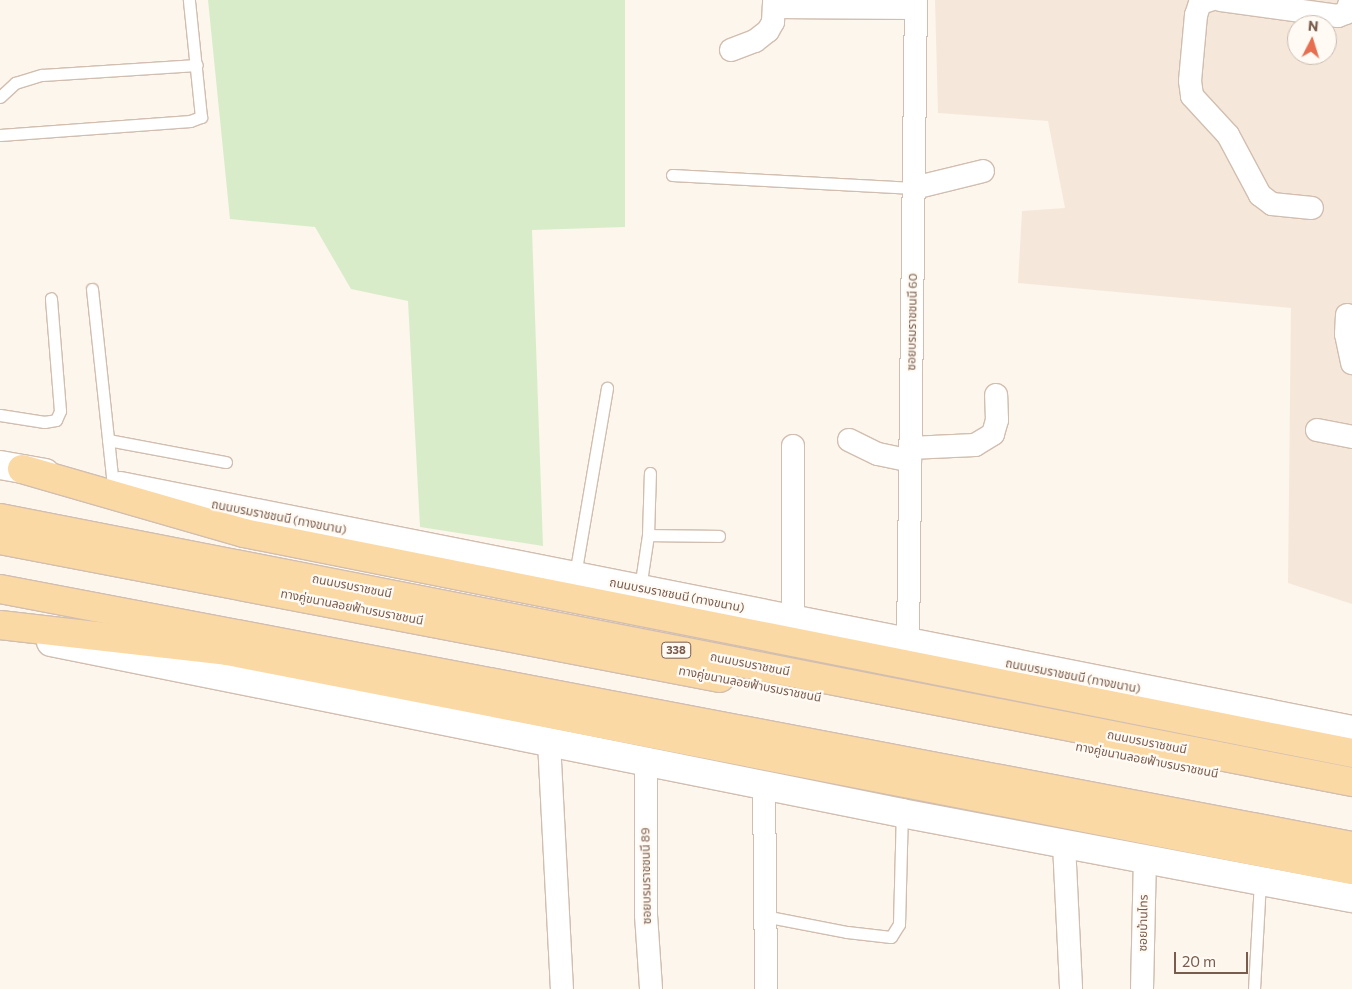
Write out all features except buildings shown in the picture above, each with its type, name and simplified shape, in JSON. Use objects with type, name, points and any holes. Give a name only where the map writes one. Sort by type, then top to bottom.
[{"type":"main road","name":"ถนนบรมราชชนนี (ทางขนาน)","points":[[11,467],[113,485],[793,617],[908,643],[1352,730]]},
{"type":"main road","points":[[11,467],[244,534],[1352,753]]},
{"type":"main road","name":"ถนนบรมราชชนนี","points":[[0,518],[1352,782]]},
{"type":"main road","name":"ทางคู่ขนานลอยฟ้าบรมราชชนนี","points":[[0,540],[1352,798]]},
{"type":"main road","points":[[0,576],[1352,832]]},
{"type":"main road","points":[[0,589],[1352,846]]},
{"type":"main road","points":[[0,624],[227,651],[1352,870]]},
{"type":"main road","points":[[0,634],[902,813],[1064,844],[1145,857],[1352,898]]},
{"type":"street","points":[[1210,0],[1200,3],[1196,15],[1190,81],[1192,96],[1228,135],[1260,195],[1272,204],[1312,208]]},
{"type":"street","points":[[1221,0],[1338,16],[1346,13],[1351,0]]},
{"type":"street","points":[[731,50],[755,41],[768,31],[775,4],[916,4]]},
{"type":"street","name":"ซอยบรมราชชนนี 60","points":[[908,643],[916,4]]},
{"type":"street","points":[[914,188],[983,170]]},
{"type":"street","points":[[1347,315],[1346,334],[1352,363]]},
{"type":"street","points":[[849,440],[878,454],[910,454],[975,445],[993,434],[997,420],[996,394]]},
{"type":"street","points":[[1317,430],[1352,436]]},
{"type":"street","points":[[793,446],[793,617]]},
{"type":"street","points":[[549,742],[562,989]]},
{"type":"street","name":"ซอยบรมราชชนนี 89","points":[[646,762],[646,915],[651,989]]},
{"type":"street","points":[[764,785],[766,989]]},
{"type":"street","points":[[1064,844],[1071,989]]},
{"type":"street","name":"ซอยบ้านไทร","points":[[1142,989],[1145,857]]},
{"type":"lane","points":[[0,135],[190,121],[201,117],[190,0]]},
{"type":"lane","points":[[0,97],[15,83],[42,75],[197,65]]},
{"type":"lane","points":[[672,175],[914,188]]},
{"type":"lane","points":[[92,289],[113,485]]},
{"type":"lane","points":[[0,415],[44,422],[56,420],[60,410],[51,298]]},
{"type":"lane","points":[[575,575],[606,388]]},
{"type":"lane","points":[[108,440],[226,462]]},
{"type":"lane","points":[[640,588],[648,535],[650,473]]},
{"type":"lane","points":[[648,535],[719,536]]},
{"type":"lane","points":[[764,916],[847,932],[891,936],[899,924],[902,813]]},
{"type":"lane","points":[[1254,989],[1260,881]]},
{"type":"shaded area","points":[[935,0],[1352,0],[1352,604],[1288,583],[1291,308],[1018,283],[1022,211],[1065,208],[1048,121],[938,113]]},
{"type":"green space","points":[[208,0],[625,0],[625,227],[532,230],[543,546],[420,527],[408,301],[351,289],[315,227],[230,219]]}]
